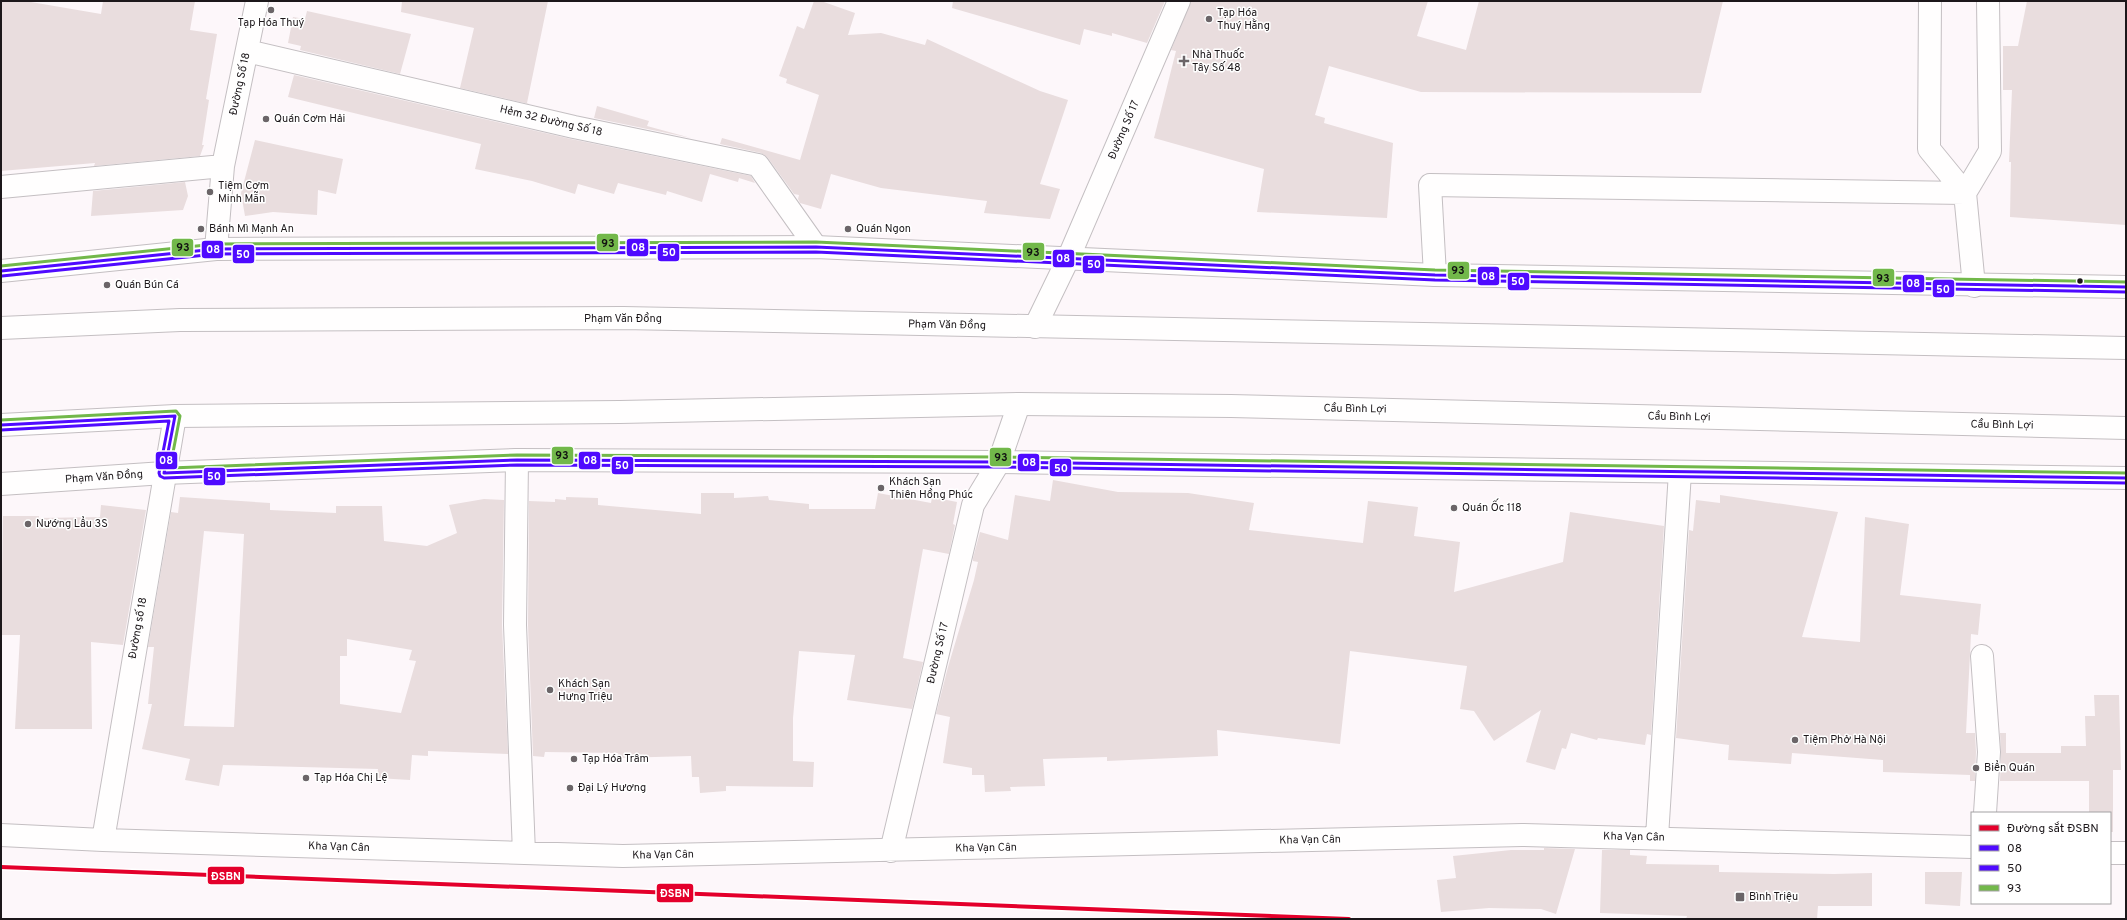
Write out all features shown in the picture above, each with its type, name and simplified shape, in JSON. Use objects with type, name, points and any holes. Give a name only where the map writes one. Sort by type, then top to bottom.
[{"type":"main road","name":"Đường Số 18","points":[[223,166],[257,1]]},
{"type":"main road","name":"Đường Số 17","points":[[1036,327],[1068,259],[1179,1]]},
{"type":"main road","points":[[1930,1],[1929,149],[1965,193],[1974,286]]},
{"type":"main road","points":[[1965,193],[1990,151],[1988,1]]},
{"type":"main road","name":"Hẻm 32 Đường Số 18","points":[[247,51],[574,127],[758,165],[816,247]]},
{"type":"main road","points":[[1,186],[223,166],[216,249]]},
{"type":"main road","points":[[1435,275],[1430,185],[1965,193]]},
{"type":"main road","points":[[1,271],[216,249],[816,247],[1435,275],[2126,288]]},
{"type":"main road","name":"Phạm Văn Đồng","points":[[1,328],[180,320],[607,318],[1245,332],[2126,348]]},
{"type":"main road","name":"Đường Số 17","points":[[891,851],[973,505],[999,462],[1019,404]]},
{"type":"main road","points":[[1,425],[175,416],[620,412],[1019,404]]},
{"type":"main road","name":"Cầu Bình Lợi","points":[[1019,404],[1231,406],[2126,428]]},
{"type":"main road","name":"Đường số 18","points":[[103,840],[164,473],[175,416]]},
{"type":"main road","points":[[517,460],[515,625],[524,853]]},
{"type":"main road","name":"Phạm Văn Đồng","points":[[1,484],[164,473],[517,460],[999,462],[2126,478]]},
{"type":"main road","points":[[1657,837],[1680,472]]},
{"type":"main road","points":[[1982,656],[1989,752],[1986,812]]},
{"type":"main road","name":"Kha Vạn Cân","points":[[1,835],[103,840],[623,856],[891,851],[1522,835],[1657,837],[1971,847]]},
{"type":"main road","points":[[2111,852],[2126,854]]},
{"type":"building","points":[[1,1],[25,1],[101,14],[103,1],[195,1],[190,30],[217,34],[206,99],[209,100],[202,145],[204,145],[200,156],[94,166],[95,163],[1,171]]},
{"type":"building","points":[[402,1],[548,1],[527,103],[529,104],[460,88],[474,28],[401,12]]},
{"type":"building","points":[[814,1],[821,1],[855,13],[848,35],[881,33],[925,45],[927,39],[1040,91],[1068,100],[1040,184],[1060,189],[1050,219],[984,213],[987,201],[881,188],[831,174],[821,209],[800,203],[798,199],[799,195],[794,194],[768,158],[761,153],[720,144],[722,138],[800,160],[819,95],[786,83],[787,79],[779,76],[797,26],[804,29]]},
{"type":"building","points":[[953,1],[1165,1],[1147,43],[1112,33],[1112,36],[1084,29],[1080,45],[952,8]]},
{"type":"building","points":[[1191,1],[1428,1],[1417,36],[1466,50],[1479,1],[1723,1],[1701,93],[1421,92],[1329,66],[1315,115],[1325,118],[1324,123],[1393,143],[1387,218],[1257,212],[1264,169],[1154,138],[1176,51],[1171,50]]},
{"type":"building","points":[[2027,1],[2126,1],[2126,225],[2010,217],[2011,162],[2009,162],[2012,90],[2003,90],[2003,46],[2018,46]]},
{"type":"building","points":[[307,11],[411,34],[400,74],[300,50],[301,46],[288,43],[293,17],[305,19]]},
{"type":"building","points":[[294,75],[571,139],[751,176],[755,183],[739,178],[738,182],[710,174],[702,202],[667,191],[666,195],[618,183],[614,194],[578,184],[575,194],[532,181],[475,169],[481,144],[288,97]]},
{"type":"building","points":[[597,106],[649,121],[647,126],[691,138],[594,118]]},
{"type":"building","points":[[255,140],[343,159],[336,194],[318,190],[317,215],[273,212],[245,216],[241,193]]},
{"type":"building","points":[[185,182],[188,196],[183,210],[91,216],[93,191]]},
{"type":"building","points":[[1053,480],[1118,492],[1188,493],[1254,503],[1249,530],[1363,543],[1368,501],[1418,507],[1414,536],[1460,542],[1454,592],[1563,562],[1570,512],[1664,526],[1651,735],[1647,734],[1645,745],[1598,738],[1597,740],[1571,733],[1566,749],[1562,748],[1555,770],[1526,762],[1541,710],[1494,741],[1474,711],[1460,709],[1467,666],[1350,651],[1340,744],[1217,730],[1218,756],[1107,761],[1107,757],[1043,759],[1045,786],[1010,787],[1011,791],[985,792],[984,775],[972,775],[972,768],[943,763],[950,717],[936,714],[948,667],[974,580],[978,562],[973,561],[973,558],[980,532],[1008,540],[1015,495],[1050,501]]},
{"type":"building","points":[[701,493],[734,493],[734,498],[768,496],[769,500],[809,504],[809,509],[875,509],[878,493],[931,503],[932,497],[957,502],[953,524],[955,525],[949,554],[923,549],[903,658],[923,662],[912,709],[847,700],[855,655],[799,651],[793,718],[793,761],[814,762],[813,787],[726,786],[726,791],[700,793],[699,777],[692,777],[691,756],[619,758],[618,753],[545,752],[544,757],[533,756],[528,625],[529,501],[555,502],[555,499],[566,500],[566,497],[598,498],[598,505],[701,514]]},
{"type":"building","points":[[1720,495],[1838,512],[1802,637],[1860,642],[1865,517],[1909,524],[1900,595],[1981,604],[1978,635],[1971,634],[1966,733],[1975,733],[1975,781],[1970,781],[1970,775],[1883,772],[1883,760],[1792,753],[1791,764],[1728,760],[1729,745],[1676,738],[1689,530],[1693,531],[1696,500],[1720,503]]},
{"type":"building","points":[[180,497],[270,503],[270,510],[336,513],[336,506],[382,506],[384,541],[427,546],[457,533],[449,505],[484,499],[504,500],[502,625],[508,754],[428,751],[428,756],[412,755],[410,780],[377,778],[378,769],[223,765],[219,786],[185,780],[190,759],[142,749],[152,704],[148,704],[154,647],[148,647],[171,512],[178,513]],"holes":[[[204,531],[244,534],[234,727],[184,726]],[[347,639],[412,650],[409,660],[416,661],[401,713],[340,704],[340,656],[347,656]]]},
{"type":"building","points":[[101,505],[146,510],[123,645],[91,642],[92,729],[15,729],[20,635],[1,635],[3,516],[39,516],[39,518],[100,517]]},
{"type":"building","points":[[2094,695],[2119,695],[2121,770],[2113,770],[2113,832],[2111,832],[2111,812],[2089,812],[2089,781],[2000,781],[2000,733],[2006,733],[2006,753],[2061,753],[2061,746],[2086,746],[2085,716],[2095,716]]},
{"type":"building","points":[[1544,848],[1575,849],[1556,914],[1541,909],[1489,908],[1441,912],[1437,880],[1456,878],[1453,856],[1511,850],[1544,850]]},
{"type":"building","points":[[1602,850],[1630,850],[1630,855],[1647,856],[1646,864],[1719,865],[1719,872],[1834,874],[1872,873],[1872,906],[1818,906],[1817,919],[1686,919],[1687,916],[1600,913]]},
{"type":"building","points":[[1925,872],[1962,872],[1960,906],[1925,904]]},
{"type":"rail line","name":"ĐSBN","points":[[1,867],[1349,919]]},
{"type":"transit line","name":"93","points":[[1,266],[216,244],[816,242],[1435,270],[2126,282]]},
{"type":"transit line","name":"08","points":[[1,271],[216,249],[816,247],[1435,275],[2126,287]]},
{"type":"transit line","name":"50","points":[[2,276],[216,254],[816,252],[1435,280],[2126,292]]},
{"type":"transit line","name":"93","points":[[1,420],[176,411],[180,416],[170,468],[517,455],[999,457],[2126,473]]},
{"type":"transit line","name":"08","points":[[1,425],[175,416],[164,473],[517,460],[999,462],[2126,478]]},
{"type":"transit line","name":"50","points":[[1,430],[169,421],[159,473],[160,476],[164,478],[517,465],[999,467],[2126,483]]},
{"type":"place","name":"Tạp Hóa Thuý","points":[[271,10]]},
{"type":"place","name":"Tạp Hóa Thuý Hằng","points":[[1209,19]]},
{"type":"place","name":"Nhà Thuốc Tây Số 48","points":[[1184,61]]},
{"type":"place","name":"Quán Cơm Hải","points":[[266,119]]},
{"type":"place","name":"Tiệm Cơm Minh Mẫn","points":[[210,192]]},
{"type":"place","name":"Bánh Mì Mạnh An","points":[[201,229]]},
{"type":"place","name":"Quán Ngon","points":[[848,229]]},
{"type":"place","name":"Quán Bún Cá","points":[[107,285]]},
{"type":"place","name":"Khách Sạn Thiên Hồng Phúc","points":[[881,488]]},
{"type":"place","name":"Quán Ốc 118","points":[[1454,508]]},
{"type":"place","name":"Nướng Lẩu 3S","points":[[28,524]]},
{"type":"place","name":"Khách Sạn Hưng Triệu","points":[[550,690]]},
{"type":"place","name":"Tiệm Phở Hà Nội","points":[[1795,740]]},
{"type":"place","name":"Tạp Hóa Trâm","points":[[574,759]]},
{"type":"place","name":"Biển Quán","points":[[1976,768]]},
{"type":"place","name":"Tạp Hóa Chị Lệ","points":[[306,778]]},
{"type":"place","name":"Đại Lý Hương","points":[[570,788]]},
{"type":"place","name":"Bình Triệu","points":[[1740,897]]}]
